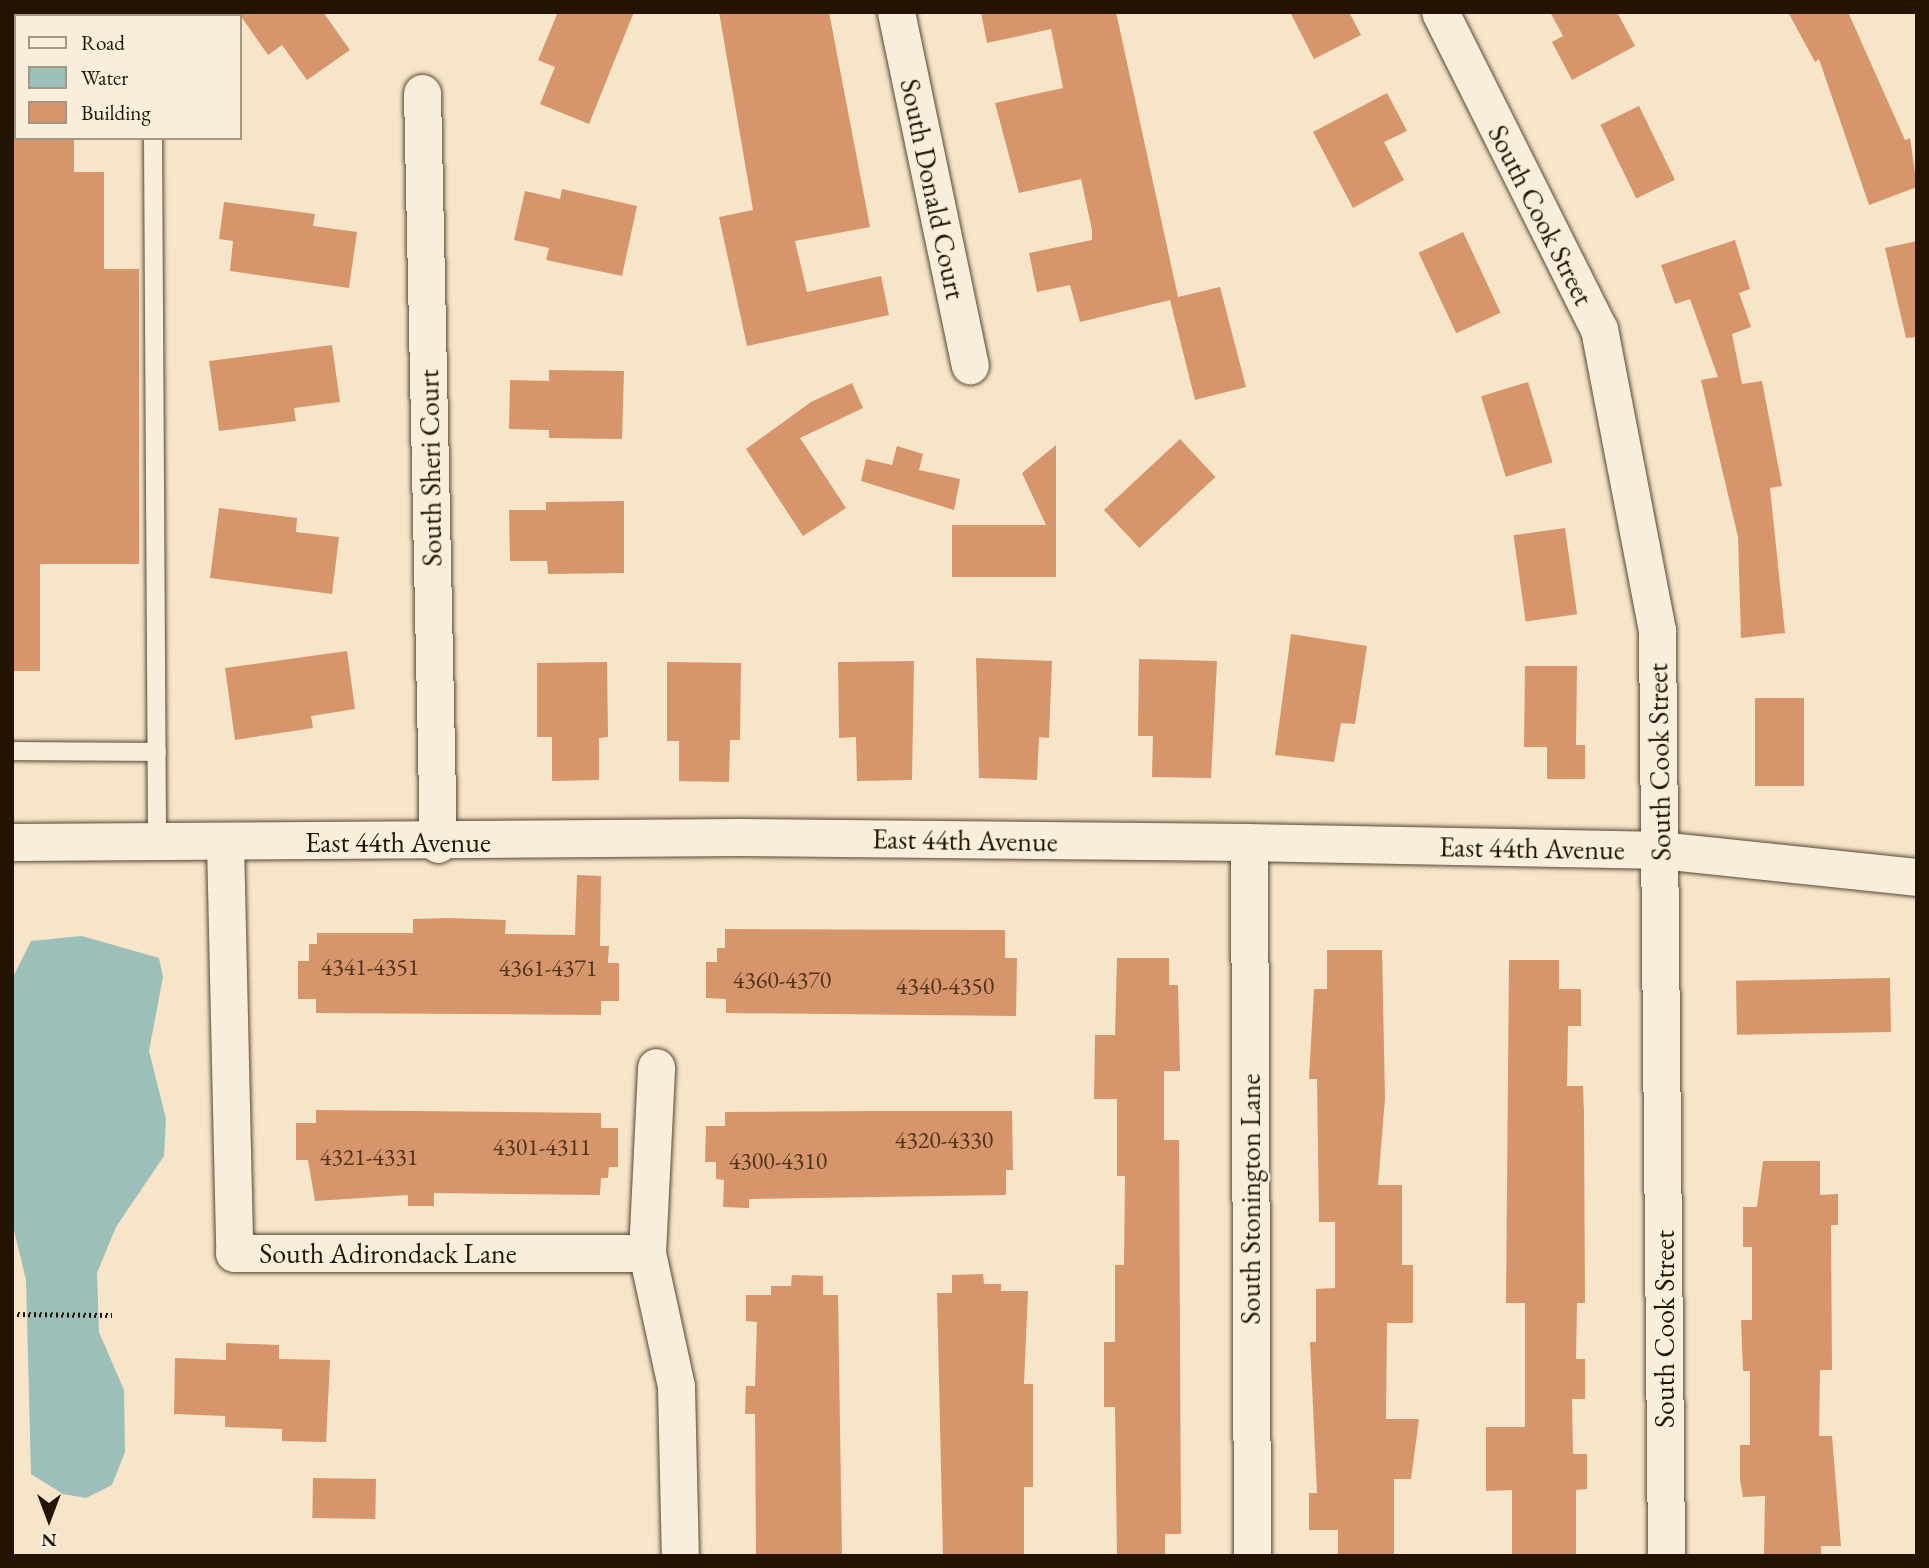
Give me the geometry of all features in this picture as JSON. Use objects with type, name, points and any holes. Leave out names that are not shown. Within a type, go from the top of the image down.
[{"type":"street","name":"South Donald Court","points":[[896,12],[970,365]]},
{"type":"street","name":"South Cook Street","points":[[1440,12],[1599,329],[1657,630],[1666,1556]]},
{"type":"street","name":"South Sheri Court","points":[[422,93],[438,844]]},
{"type":"street","name":"East 44th Avenue","points":[[12,842],[438,844],[740,837],[1249,842],[1660,850],[1917,877]]},
{"type":"street","name":"South Adirondack Lane","points":[[225,842],[234,1253],[647,1253]]},
{"type":"street","name":"South Stonington Lane","points":[[1249,842],[1252,1556]]},
{"type":"street","points":[[656,1067],[647,1253],[676,1386],[680,1556]]},
{"type":"lane","points":[[153,140],[157,842]]},
{"type":"lane","points":[[12,751],[156,752]]},
{"type":"path","points":[[12,1314],[111,1315]]},
{"type":"water","points":[[82,936],[159,958],[163,977],[149,1051],[166,1119],[164,1156],[116,1227],[97,1273],[99,1332],[124,1390],[125,1452],[112,1485],[86,1498],[63,1494],[31,1474],[26,1280],[12,1222],[12,979],[31,941]]},
{"type":"building","points":[[238,12],[323,12],[350,50],[307,80],[282,45],[268,55],[242,14]]},
{"type":"building","points":[[558,12],[634,12],[589,124],[540,104],[555,67],[538,60]]},
{"type":"building","points":[[719,12],[829,12],[870,227],[795,241],[807,292],[881,276],[889,315],[747,346],[719,217],[753,210]]},
{"type":"building","points":[[981,12],[1116,12],[1178,297],[1220,287],[1246,387],[1195,400],[1170,300],[1080,322],[1070,285],[1037,292],[1029,253],[1092,240],[1092,230],[1081,179],[1019,193],[995,103],[1063,88],[1051,29],[987,43]]},
{"type":"building","points":[[1290,12],[1349,12],[1361,35],[1314,59]]},
{"type":"building","points":[[1550,12],[1617,12],[1635,46],[1572,80],[1552,42],[1563,36]]},
{"type":"building","points":[[1788,12],[1848,12],[1905,140],[1910,138],[1917,187],[1869,205],[1819,59],[1815,62]]},
{"type":"building","points":[[1387,93],[1407,131],[1384,142],[1404,180],[1353,208],[1313,132]]},
{"type":"building","points":[[1639,106],[1675,180],[1636,199],[1600,125]]},
{"type":"building","points":[[12,138],[74,140],[74,172],[104,172],[104,269],[139,269],[139,564],[40,564],[40,671],[12,671]]},
{"type":"building","points":[[562,189],[637,206],[622,276],[546,260],[549,248],[514,240],[525,191],[560,199]]},
{"type":"building","points":[[224,202],[315,214],[313,226],[357,232],[349,288],[230,271],[233,241],[219,239]]},
{"type":"building","points":[[1463,232],[1501,313],[1456,333],[1419,253]]},
{"type":"building","points":[[1735,240],[1750,289],[1739,293],[1751,327],[1732,334],[1742,384],[1762,381],[1782,486],[1770,488],[1785,633],[1741,638],[1738,537],[1701,380],[1718,377],[1690,299],[1675,304],[1661,265]]},
{"type":"building","points":[[1917,241],[1917,337],[1906,338],[1885,248]]},
{"type":"building","points":[[332,345],[340,402],[294,408],[296,421],[219,431],[209,361]]},
{"type":"building","points":[[549,370],[624,371],[622,439],[549,438],[549,430],[509,429],[510,380],[549,381]]},
{"type":"building","points":[[1528,382],[1553,462],[1506,477],[1481,396]]},
{"type":"building","points":[[852,383],[863,408],[800,438],[846,508],[803,536],[746,449],[811,402]]},
{"type":"building","points":[[1180,439],[1215,477],[1139,548],[1104,510]]},
{"type":"building","points":[[1056,445],[1056,577],[952,577],[952,525],[1046,525],[1022,473]]},
{"type":"building","points":[[897,446],[923,454],[919,470],[960,479],[954,510],[861,481],[866,459],[892,465]]},
{"type":"building","points":[[624,501],[624,573],[548,574],[547,561],[510,561],[509,510],[546,510],[546,502]]},
{"type":"building","points":[[219,508],[297,518],[296,532],[339,537],[332,594],[210,578]]},
{"type":"building","points":[[1565,528],[1577,614],[1526,621],[1514,535]]},
{"type":"building","points":[[1291,634],[1367,646],[1355,724],[1341,723],[1334,762],[1275,755]]},
{"type":"building","points":[[347,651],[355,709],[311,716],[313,728],[235,740],[225,668]]},
{"type":"building","points":[[976,658],[1052,661],[1049,738],[1039,737],[1037,780],[979,778]]},
{"type":"building","points":[[1139,659],[1217,661],[1211,778],[1152,777],[1153,736],[1138,736]]},
{"type":"building","points":[[914,661],[912,780],[857,781],[856,737],[839,738],[838,662]]},
{"type":"building","points":[[607,662],[608,737],[599,738],[599,780],[552,781],[552,737],[537,737],[537,663]]},
{"type":"building","points":[[667,662],[741,663],[740,740],[730,740],[729,782],[679,781],[679,741],[667,741]]},
{"type":"building","points":[[1525,666],[1577,666],[1576,745],[1585,745],[1585,779],[1547,779],[1547,747],[1524,747]]},
{"type":"building","points":[[1755,698],[1804,698],[1804,786],[1755,786]]},
{"type":"building","points":[[577,875],[601,876],[600,946],[609,946],[608,963],[619,963],[619,1001],[601,1001],[601,1015],[316,1013],[316,999],[298,999],[298,961],[309,961],[309,944],[317,944],[317,933],[413,933],[413,919],[448,918],[506,920],[505,934],[575,935]]},
{"type":"building","points":[[725,929],[1005,930],[1005,958],[1017,958],[1016,1016],[726,1013],[726,999],[706,998],[706,962],[717,962],[717,948],[725,948]]},
{"type":"building","points":[[1327,950],[1382,950],[1385,1098],[1378,1185],[1402,1185],[1402,1265],[1413,1265],[1413,1323],[1387,1323],[1386,1419],[1419,1419],[1411,1479],[1394,1479],[1394,1556],[1338,1556],[1338,1530],[1309,1530],[1309,1493],[1317,1493],[1310,1342],[1316,1342],[1316,1289],[1335,1288],[1335,1222],[1319,1222],[1317,1079],[1309,1079],[1314,989],[1327,989]]},
{"type":"building","points":[[1117,958],[1169,958],[1169,985],[1178,985],[1180,1071],[1164,1071],[1164,1140],[1179,1140],[1181,1534],[1165,1534],[1165,1556],[1117,1556],[1115,1407],[1104,1407],[1104,1342],[1115,1342],[1115,1265],[1124,1265],[1125,1176],[1117,1176],[1117,1099],[1094,1099],[1095,1035],[1115,1035]]},
{"type":"building","points":[[1509,960],[1559,960],[1559,989],[1581,989],[1581,1026],[1568,1026],[1567,1086],[1583,1086],[1584,1112],[1585,1303],[1577,1303],[1576,1359],[1585,1359],[1585,1399],[1572,1399],[1573,1454],[1587,1454],[1587,1489],[1576,1490],[1576,1556],[1512,1556],[1512,1490],[1486,1491],[1486,1427],[1525,1427],[1525,1303],[1506,1303]]},
{"type":"building","points":[[1890,978],[1891,1032],[1737,1035],[1736,981]]},
{"type":"building","points":[[316,1110],[601,1113],[601,1128],[618,1128],[618,1167],[609,1167],[608,1178],[601,1178],[600,1195],[434,1193],[434,1206],[408,1206],[408,1195],[315,1201],[308,1160],[296,1160],[296,1123],[316,1123]]},
{"type":"building","points":[[1012,1111],[1013,1170],[1006,1170],[1006,1195],[749,1199],[749,1208],[723,1207],[724,1180],[716,1179],[716,1162],[705,1162],[706,1126],[725,1126],[725,1112]]},
{"type":"building","points":[[1763,1161],[1820,1161],[1820,1195],[1838,1194],[1838,1225],[1831,1225],[1832,1370],[1820,1370],[1819,1436],[1832,1436],[1841,1546],[1821,1546],[1821,1556],[1764,1556],[1765,1496],[1743,1497],[1740,1480],[1740,1445],[1750,1445],[1750,1371],[1743,1371],[1741,1320],[1752,1320],[1752,1247],[1743,1247],[1743,1207],[1757,1207]]},
{"type":"building","points":[[983,1274],[984,1284],[1001,1284],[1001,1291],[1028,1291],[1024,1384],[1033,1384],[1033,1487],[1024,1487],[1024,1556],[943,1556],[937,1293],[952,1293],[952,1275]]},
{"type":"building","points":[[792,1275],[823,1276],[823,1295],[838,1295],[842,1556],[756,1556],[755,1414],[745,1414],[746,1386],[755,1386],[757,1322],[746,1321],[746,1295],[771,1295],[771,1286],[791,1286]]},
{"type":"building","points":[[226,1343],[279,1345],[279,1359],[330,1360],[326,1442],[282,1441],[282,1429],[225,1427],[225,1416],[174,1414],[175,1358],[226,1360]]},
{"type":"building","points":[[313,1478],[376,1479],[375,1519],[312,1518]]}]
